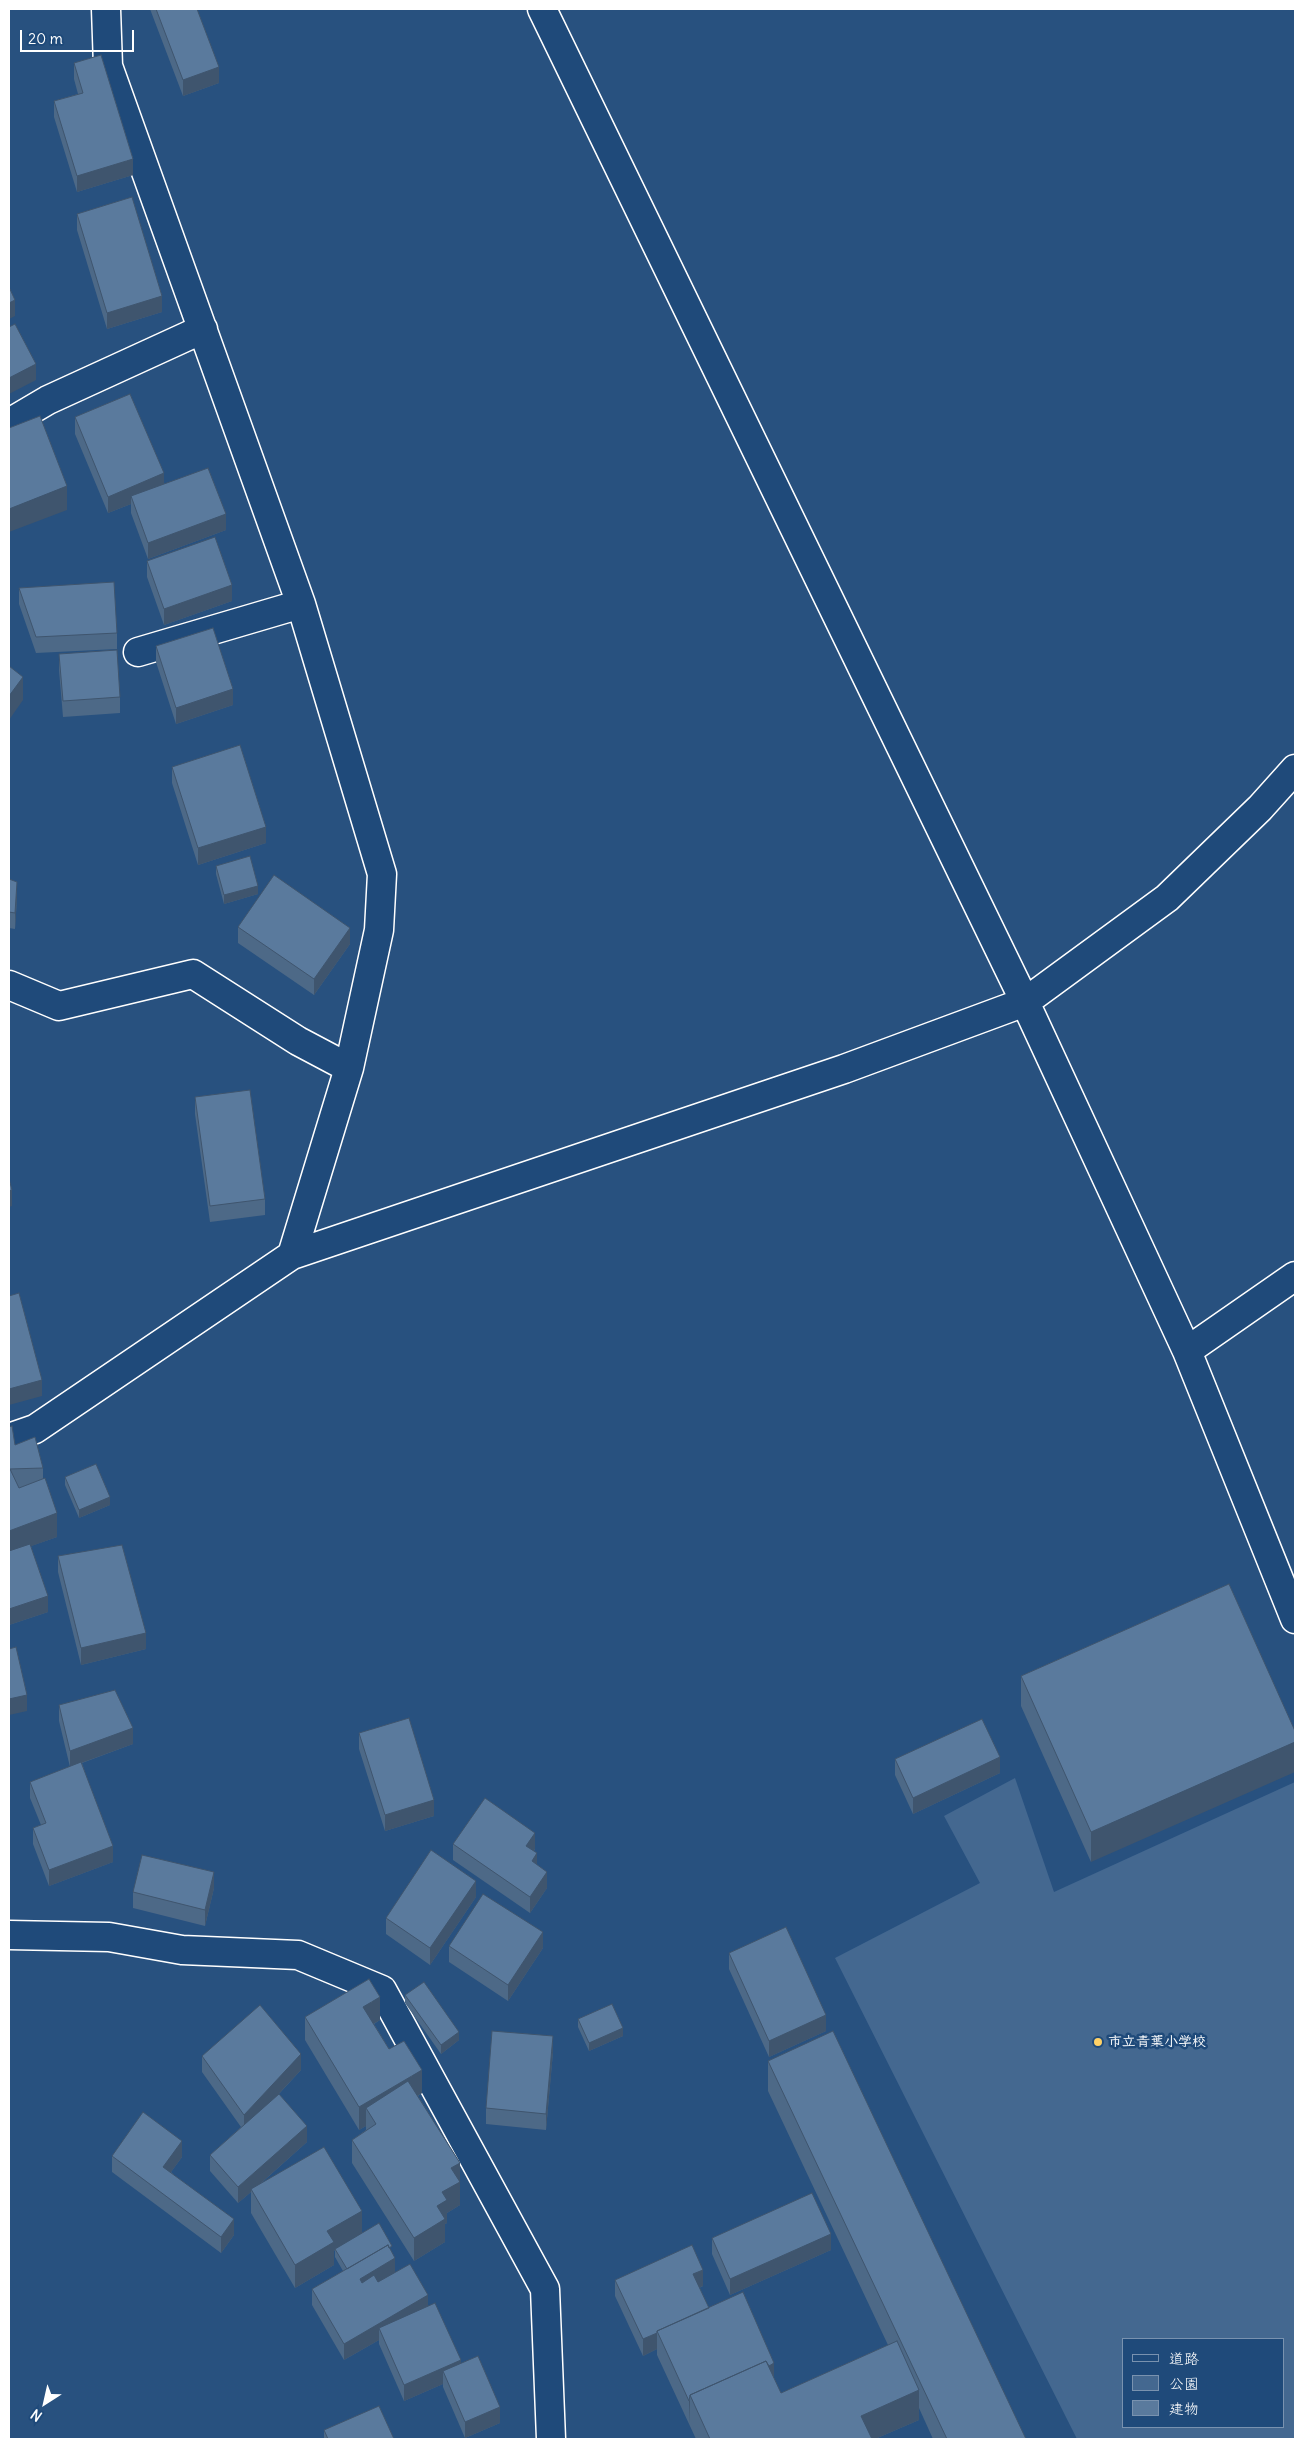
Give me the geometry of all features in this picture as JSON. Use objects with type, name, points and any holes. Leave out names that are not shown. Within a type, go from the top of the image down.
[{"type":"street","points":[[106,9],[108,66],[301,604],[382,874],[379,930],[349,1068],[292,1254]]},
{"type":"street","points":[[542,9],[1025,1002],[1187,1351],[1295,1619]]},
{"type":"street","points":[[9,423],[48,400],[203,329]]},
{"type":"street","points":[[138,652],[301,604]]},
{"type":"street","points":[[9,1438],[35,1429],[292,1254],[844,1069],[1025,1002],[1167,898],[1260,808],[1295,769]]},
{"type":"street","points":[[9,985],[59,1006],[193,974],[298,1042],[349,1068]]},
{"type":"street","points":[[1187,1351],[1295,1276]]},
{"type":"street","points":[[9,1935],[108,1937],[182,1950],[298,1955],[382,1990],[545,2289],[551,2439]]},
{"type":"green space","points":[[1015,1778],[1054,1892],[1295,1782],[1295,2439],[1077,2439],[835,1958],[980,1883],[944,1816]]},
{"type":"building","points":[[156,9],[197,9],[219,67],[183,80]]},
{"type":"building","points":[[101,55],[133,159],[77,176],[54,101],[83,93],[74,63]]},
{"type":"building","points":[[132,197],[162,296],[107,313],[77,214]]},
{"type":"building","points":[[9,287],[15,300],[9,303]]},
{"type":"building","points":[[15,324],[36,364],[9,378],[9,327]]},
{"type":"building","points":[[130,394],[164,473],[108,497],[75,417]]},
{"type":"building","points":[[40,416],[67,486],[9,509],[9,428]]},
{"type":"building","points":[[208,468],[226,514],[148,543],[131,496]]},
{"type":"building","points":[[215,537],[232,585],[164,609],[147,561]]},
{"type":"building","points":[[114,582],[117,633],[36,637],[19,588]]},
{"type":"building","points":[[213,628],[233,689],[176,708],[156,646]]},
{"type":"building","points":[[117,650],[120,697],[63,701],[59,654]]},
{"type":"building","points":[[9,666],[23,677],[9,696]]},
{"type":"building","points":[[240,745],[266,827],[198,848],[172,767]]},
{"type":"building","points":[[250,856],[258,886],[224,895],[216,866]]},
{"type":"building","points":[[274,875],[350,928],[314,979],[238,927]]},
{"type":"building","points":[[9,879],[17,882],[15,913],[9,912]]},
{"type":"building","points":[[250,1090],[265,1199],[210,1206],[195,1097]]},
{"type":"building","points":[[9,1179],[12,1190],[9,1191]]},
{"type":"building","points":[[19,1293],[42,1380],[9,1389],[9,1296]]},
{"type":"building","points":[[12,1426],[15,1445],[35,1437],[43,1468],[10,1469],[19,1488],[45,1478],[57,1513],[9,1531],[9,1427]]},
{"type":"building","points":[[96,1464],[110,1497],[79,1510],[65,1477]]},
{"type":"building","points":[[30,1544],[48,1596],[9,1609],[9,1551]]},
{"type":"building","points":[[122,1545],[146,1633],[81,1648],[58,1556]]},
{"type":"building","points":[[1229,1584],[1295,1731],[1295,1742],[1091,1832],[1021,1676]]},
{"type":"building","points":[[16,1647],[27,1695],[9,1699],[9,1649]]},
{"type":"building","points":[[115,1690],[133,1728],[70,1751],[59,1705]]},
{"type":"building","points":[[409,1718],[434,1800],[385,1815],[359,1733]]},
{"type":"building","points":[[982,1719],[1000,1757],[913,1798],[895,1759]]},
{"type":"building","points":[[81,1762],[113,1846],[49,1870],[33,1828],[46,1823],[30,1782]]},
{"type":"building","points":[[485,1798],[535,1833],[526,1846],[537,1853],[532,1861],[547,1872],[530,1897],[453,1844]]},
{"type":"building","points":[[431,1850],[476,1881],[430,1948],[386,1918]]},
{"type":"building","points":[[142,1855],[214,1872],[205,1910],[133,1892]]},
{"type":"building","points":[[483,1894],[543,1932],[508,1985],[449,1946]]},
{"type":"building","points":[[786,1927],[826,2015],[769,2041],[729,1953]]},
{"type":"building","points":[[369,1979],[380,1997],[363,2007],[389,2049],[404,2041],[422,2070],[359,2107],[305,2017]]},
{"type":"building","points":[[424,1982],[459,2032],[441,2045],[405,1995]]},
{"type":"building","points":[[612,2004],[623,2028],[589,2043],[578,2019]]},
{"type":"building","points":[[260,2005],[301,2054],[244,2115],[202,2056]]},
{"type":"building","points":[[492,2031],[553,2036],[546,2114],[486,2108]]},
{"type":"building","points":[[833,2031],[1026,2439],[947,2439],[768,2061]]},
{"type":"building","points":[[408,2081],[460,2163],[451,2168],[460,2182],[442,2192],[447,2200],[437,2206],[445,2219],[414,2238],[352,2140],[376,2124],[366,2108]]},
{"type":"building","points":[[279,2094],[307,2126],[238,2187],[210,2155]]},
{"type":"building","points":[[143,2112],[182,2141],[163,2167],[234,2219],[221,2237],[112,2156]]},
{"type":"building","points":[[324,2147],[362,2211],[327,2231],[334,2242],[295,2265],[251,2189]]},
{"type":"building","points":[[812,2193],[831,2234],[730,2279],[712,2238]]},
{"type":"building","points":[[379,2223],[392,2246],[389,2248],[388,2245],[347,2269],[335,2249]]},
{"type":"building","points":[[388,2245],[395,2258],[360,2279],[362,2283],[374,2275],[378,2282],[410,2264],[428,2295],[344,2344],[312,2289]]},
{"type":"building","points":[[692,2245],[703,2270],[693,2274],[709,2308],[643,2339],[615,2280]]},
{"type":"building","points":[[743,2292],[774,2363],[769,2366],[766,2361],[690,2395],[689,2401],[657,2331]]},
{"type":"building","points":[[435,2303],[461,2360],[404,2385],[379,2328]]},
{"type":"building","points":[[897,2341],[919,2390],[861,2416],[872,2439],[710,2439],[690,2395],[766,2361],[781,2393]]},
{"type":"building","points":[[478,2356],[500,2407],[465,2422],[443,2371]]},
{"type":"building","points":[[379,2406],[394,2439],[328,2439],[324,2430]]},
{"type":"place","name":"市立青葉小学校","points":[[1098,2042]]}]
